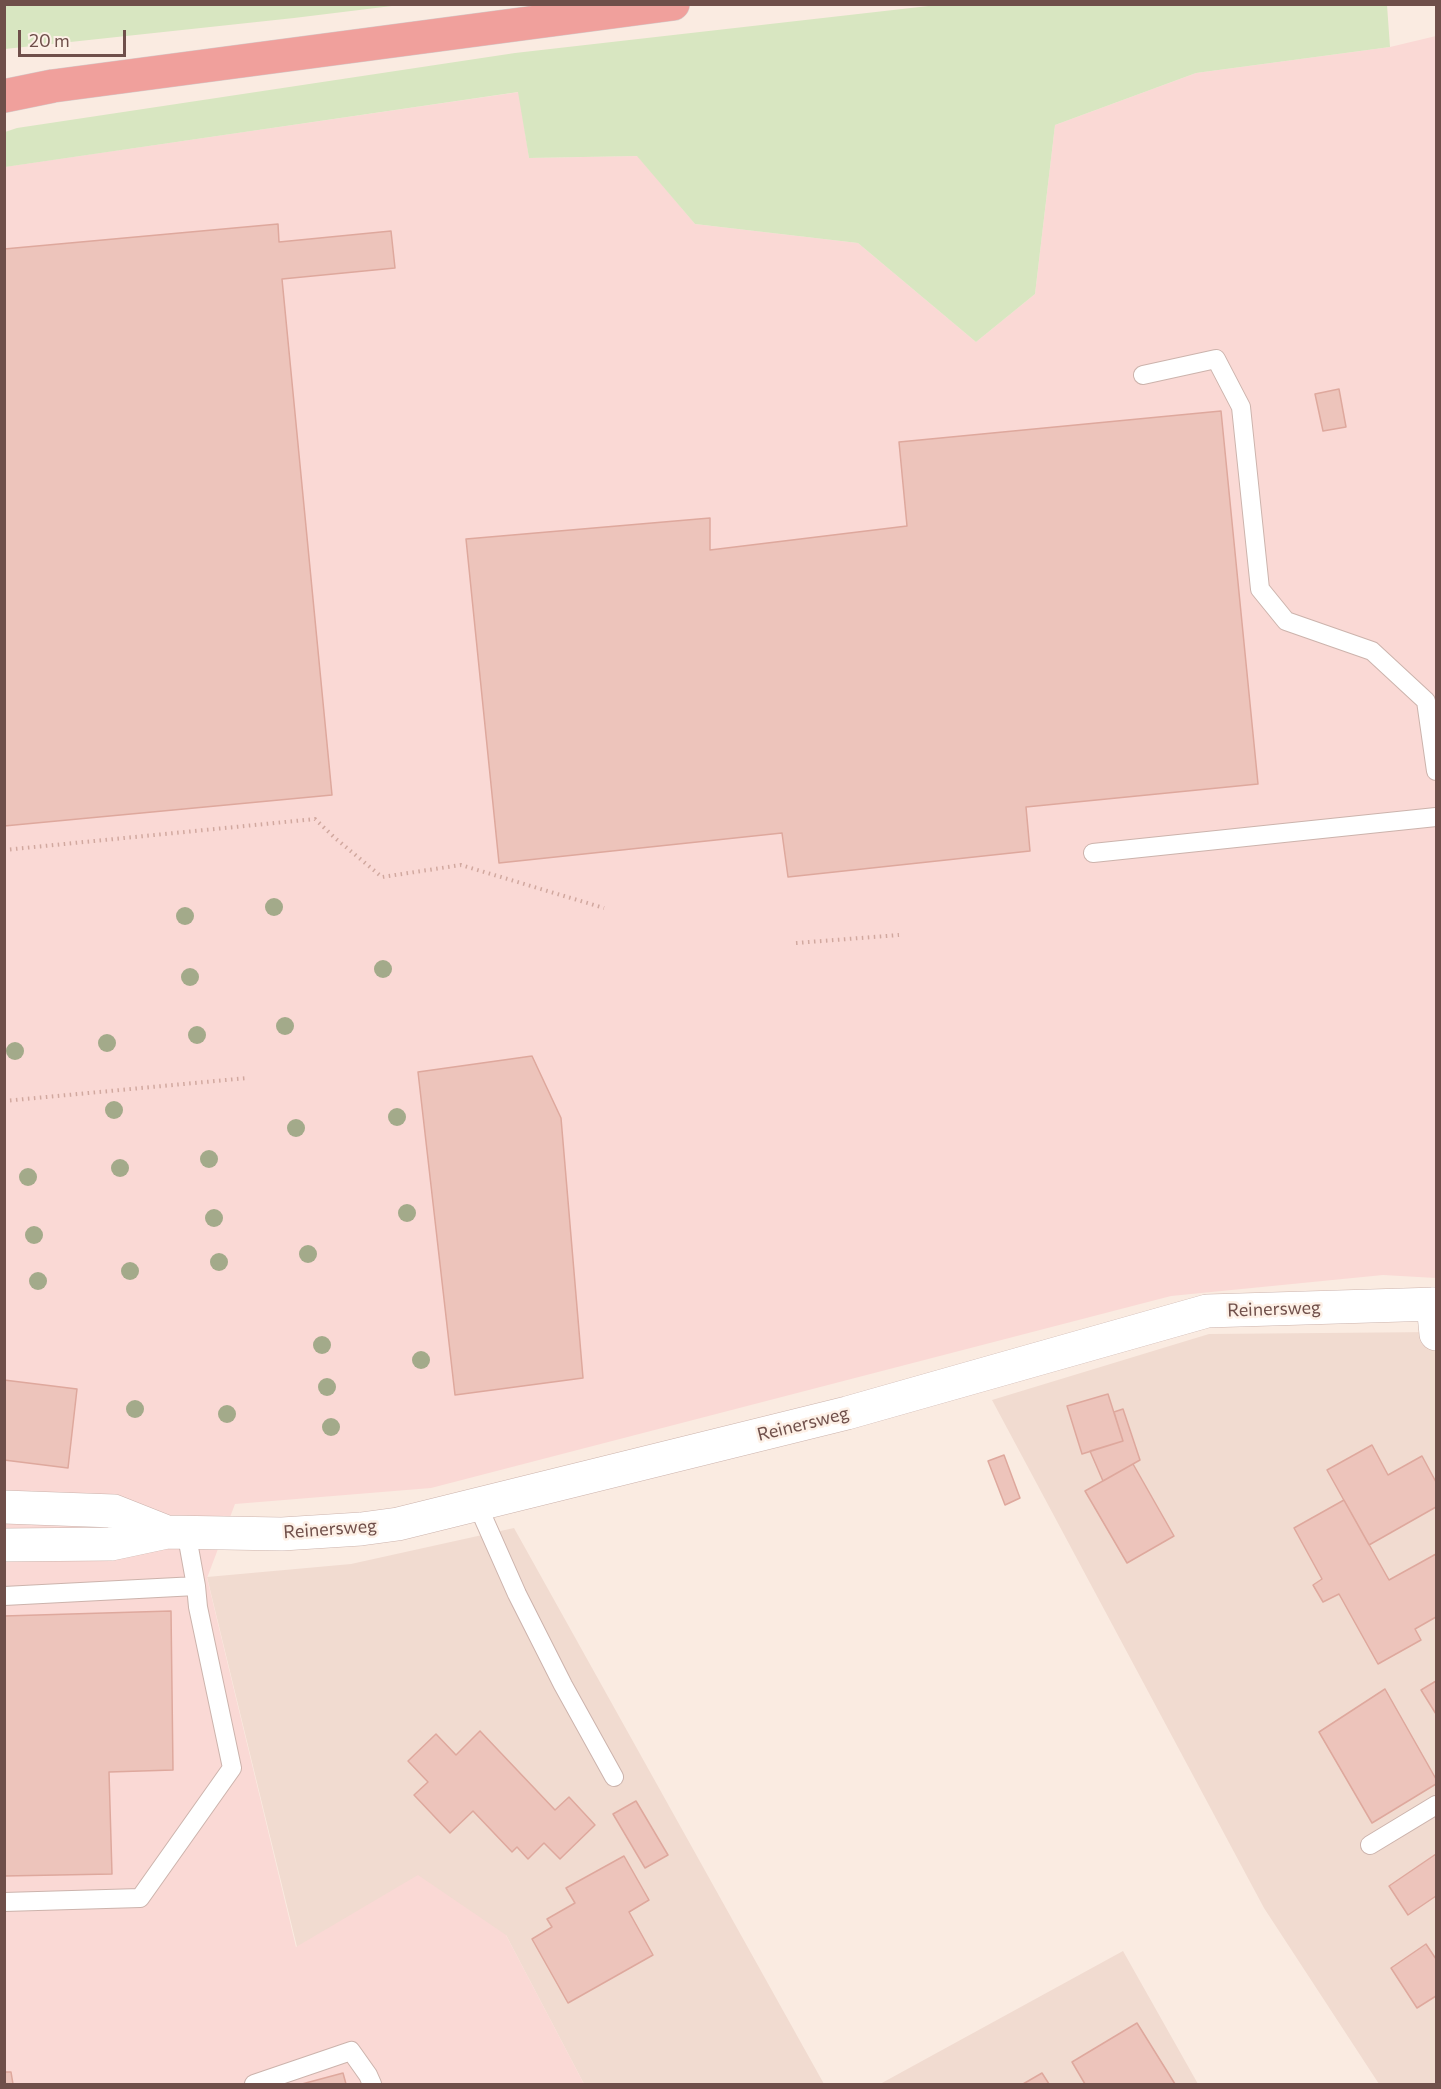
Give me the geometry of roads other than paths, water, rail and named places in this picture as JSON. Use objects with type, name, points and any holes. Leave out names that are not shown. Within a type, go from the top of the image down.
[{"type":"highway","points":[[4,96],[53,86],[674,4]]},
{"type":"street","name":"Reinersweg","points":[[4,1545],[111,1544],[177,1531],[282,1534],[362,1529],[398,1524],[847,1413],[1207,1311],[1435,1314]]},
{"type":"street","name":"Reinersweg","points":[[4,1507],[114,1511],[177,1531]]},
{"type":"lane","points":[[1143,375],[1216,359],[1241,406],[1260,589],[1286,621],[1372,651],[1426,701],[1437,771]]},
{"type":"lane","points":[[1094,854],[1437,817]]},
{"type":"lane","points":[[478,1506],[517,1594],[563,1685],[614,1777]]},
{"type":"lane","points":[[4,1902],[140,1898],[232,1768],[198,1607],[196,1586],[177,1531]]},
{"type":"lane","points":[[4,1596],[196,1586]]},
{"type":"lane","points":[[1370,1845],[1437,1805]]},
{"type":"lane","points":[[254,2085],[351,2052],[369,2075],[372,2085]]}]
